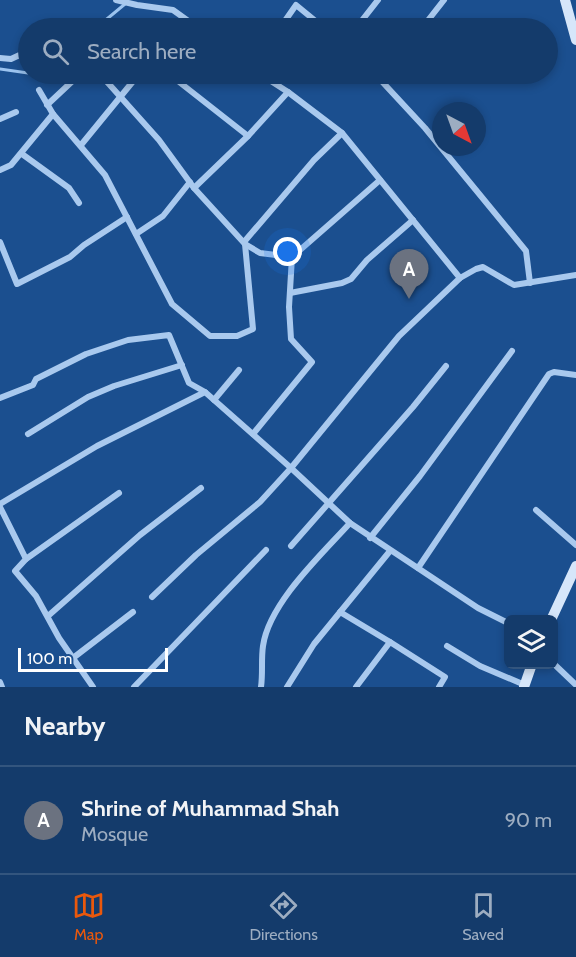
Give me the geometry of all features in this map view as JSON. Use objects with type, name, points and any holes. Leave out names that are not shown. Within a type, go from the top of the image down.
[{"type":"main road","points":[[565,0],[576,40]]},
{"type":"main road","points":[[553,615],[576,566]]},
{"type":"main road","points":[[524,686],[530,669]]},
{"type":"street","points":[[117,0],[173,10],[184,18]]},
{"type":"street","points":[[364,18],[378,0]]},
{"type":"street","points":[[430,18],[444,0]]},
{"type":"street","points":[[287,18],[296,5],[312,18]]},
{"type":"street","points":[[0,58],[11,59],[18,56]]},
{"type":"street","points":[[47,105],[69,84]]},
{"type":"street","points":[[109,84],[159,140],[192,185],[245,243],[260,253],[292,256]]},
{"type":"street","points":[[81,145],[130,84]]},
{"type":"street","points":[[182,84],[248,136]]},
{"type":"street","points":[[276,84],[342,133],[460,278]]},
{"type":"street","points":[[386,84],[526,251],[530,282]]},
{"type":"street","points":[[39,90],[53,114],[105,175],[172,304],[210,336],[237,336],[253,329],[245,243],[314,160],[342,133]]},
{"type":"street","points":[[136,234],[163,216],[192,185],[248,136],[288,92]]},
{"type":"street","points":[[0,119],[16,112]]},
{"type":"street","points":[[0,170],[11,165],[22,154],[53,114]]},
{"type":"street","points":[[22,154],[69,188],[79,203]]},
{"type":"street","points":[[253,434],[312,362],[291,339],[292,256],[380,180]]},
{"type":"street","points":[[0,242],[17,284],[70,257],[127,217]]},
{"type":"street","points":[[290,293],[342,283],[351,279],[367,260],[413,220]]},
{"type":"street","points":[[152,597],[196,555],[260,502],[291,468],[399,336],[460,278],[483,267],[514,285],[576,275]]},
{"type":"street","points":[[0,398],[33,385],[36,379],[86,354],[128,340],[169,335],[189,383],[205,392],[350,523],[478,608],[504,621]]},
{"type":"street","points":[[370,538],[420,476],[512,351]]},
{"type":"street","points":[[28,434],[88,397],[114,386],[182,365]]},
{"type":"street","points":[[291,546],[329,505],[446,366]]},
{"type":"street","points":[[214,400],[239,370]]},
{"type":"street","points":[[418,568],[549,374],[554,372],[576,375]]},
{"type":"street","points":[[26,559],[0,506],[97,446],[205,392]]},
{"type":"street","points":[[48,616],[132,542],[201,488]]},
{"type":"street","points":[[93,687],[59,638],[36,596],[15,571],[26,559],[118,493]]},
{"type":"street","points":[[536,510],[576,545]]},
{"type":"street","points":[[261,687],[263,644],[273,616],[302,576],[350,523]]},
{"type":"street","points":[[134,687],[266,550]]},
{"type":"street","points":[[286,687],[314,644],[390,550]]},
{"type":"street","points":[[73,658],[133,612]]},
{"type":"street","points":[[340,612],[445,677],[439,687]]},
{"type":"street","points":[[356,687],[390,642]]},
{"type":"street","points":[[447,646],[480,666],[524,686]]},
{"type":"street","points":[[558,668],[576,685]]},
{"type":"street","points":[[0,682],[2,687]]},
{"type":"waterway","points":[[108,18],[125,4]]},
{"type":"waterway","points":[[0,69],[18,72]]},
{"type":"place","name":"Shrine of Muhammad Shah","points":[[409,299]]}]
